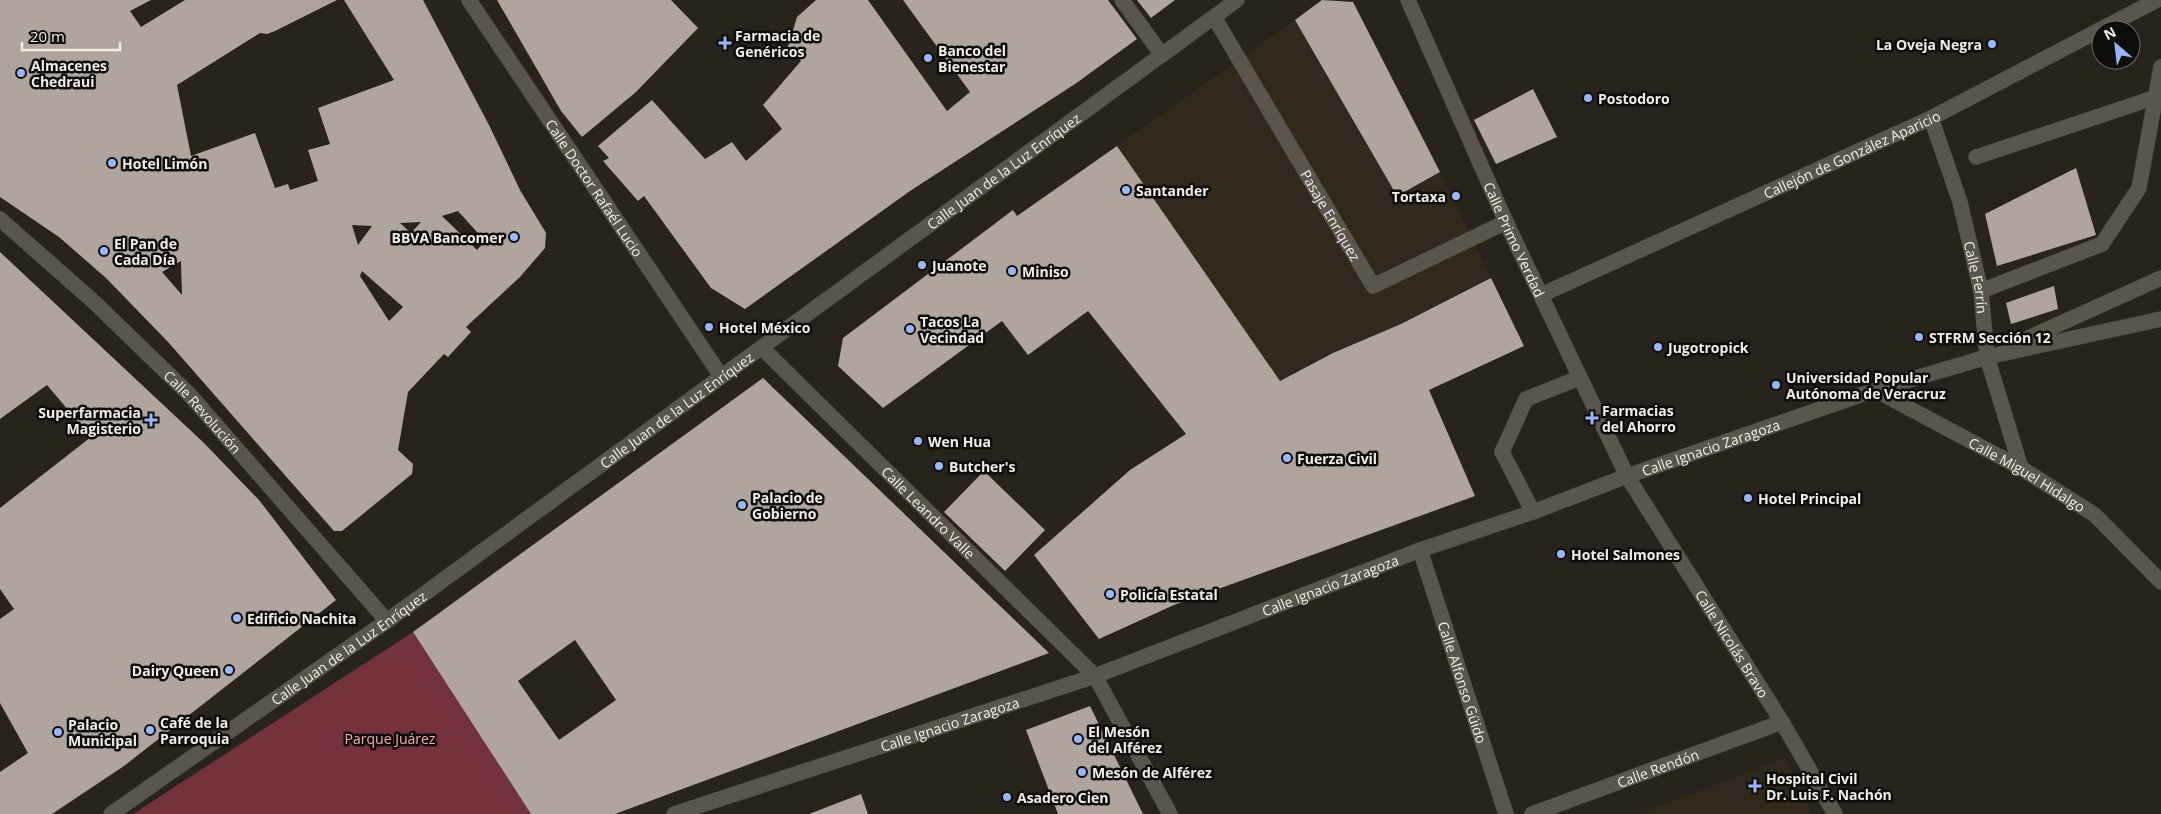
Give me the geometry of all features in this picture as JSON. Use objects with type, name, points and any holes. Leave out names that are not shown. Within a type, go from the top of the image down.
[{"type":"street","name":"Calle Doctor Rafaél Lucio","points":[[469,0],[721,376]]},
{"type":"street","points":[[1122,0],[1162,55]]},
{"type":"street","name":"Calle Juan de la Luz Enríquez","points":[[111,814],[387,621],[1237,0]]},
{"type":"street","name":"Calle Primo Verdad","points":[[1408,0],[1506,222],[1627,476]]},
{"type":"street","name":"Callejón de González Aparicio","points":[[1541,295],[1931,118],[2157,0]]},
{"type":"street","name":"Pasaje Enríquez","points":[[1214,17],[1373,286],[1506,222]]},
{"type":"street","points":[[1981,292],[2102,244],[2139,188],[2161,67]]},
{"type":"street","points":[[1976,157],[2156,97]]},
{"type":"street","name":"Calle Ferrín","points":[[1931,118],[1960,202],[1981,292],[1987,357],[2020,468]]},
{"type":"street","name":"Calle Revolución","points":[[0,219],[94,302],[189,394],[387,621]]},
{"type":"street","name":"Calle Ignacio Zaragoza","points":[[1987,357],[2161,278]]},
{"type":"street","name":"Calle Ignacio Zaragoza","points":[[674,814],[1095,676],[1420,550],[1533,512],[1627,476],[1875,390],[1987,357],[2161,319]]},
{"type":"street","name":"Calle Leandro Valle","points":[[762,348],[1095,676],[1170,814]]},
{"type":"street","points":[[1533,512],[1502,452],[1526,399],[1579,378]]},
{"type":"street","name":"Calle Miguel Hidalgo","points":[[1875,390],[2020,468],[2095,515],[2161,582]]},
{"type":"street","name":"Calle Nicolás Bravo","points":[[1627,476],[1782,722],[1835,814]]},
{"type":"street","name":"Calle Alfonso Güido","points":[[1420,550],[1506,814]]},
{"type":"street","name":"Calle Rendón","points":[[1532,814],[1782,722]]},
{"type":"shaded area","points":[[1295,20],[1396,196],[1440,172],[1491,278],[1401,324],[1333,353],[1280,381],[1117,146]]},
{"type":"shaded area","name":"Hospital Civil Dr. Luis F. Nachón","points":[[1785,758],[1812,814],[1639,814]]},
{"type":"green space","name":"Parque Juárez","points":[[413,632],[531,814],[133,814]]},
{"type":"building","points":[[0,0],[151,0],[130,11],[141,27],[185,0],[337,0],[275,31],[267,34],[260,33],[177,85],[191,156],[255,133],[275,188],[288,184],[290,190],[318,181],[308,150],[330,144],[318,108],[394,80],[344,0],[423,0],[489,125],[520,190],[546,233],[545,248],[520,277],[466,327],[471,332],[448,357],[444,354],[408,392],[398,450],[413,464],[412,474],[342,531],[334,531],[168,342],[106,278],[59,237],[0,197]],"holes":[[[458,211],[485,241],[477,250],[442,216]],[[421,222],[411,233],[400,223]],[[352,225],[372,226],[358,245]],[[181,261],[182,295],[162,272]],[[362,271],[403,307],[389,321],[360,276]]]},
{"type":"building","points":[[497,0],[671,0],[698,28],[636,92],[582,137],[561,111]]},
{"type":"building","points":[[816,0],[868,0],[947,111],[970,92],[903,0],[1108,0],[1137,39],[1075,84],[910,191],[745,309],[711,288],[644,196],[638,201],[603,161],[609,158],[598,146],[652,100],[705,159],[732,142],[746,161],[782,129],[763,105],[801,61],[788,47],[797,17]]},
{"type":"building","points":[[1137,0],[1175,0],[1151,18]]},
{"type":"building","points":[[1322,0],[1353,2],[1440,172],[1397,196],[1295,20]]},
{"type":"building","points":[[1533,89],[1557,137],[1496,164],[1474,120]]},
{"type":"building","points":[[1117,146],[1280,381],[1333,353],[1401,324],[1491,278],[1524,346],[1429,390],[1475,496],[1174,605],[1099,639],[1034,555],[1130,470],[1186,434],[1088,311],[1028,355],[1002,321],[883,408],[838,366],[843,338],[1013,210],[1017,216]]},
{"type":"building","points":[[2076,168],[2096,235],[1997,266],[1985,214]]},
{"type":"building","points":[[0,252],[204,443],[259,500],[336,600],[124,766],[52,814],[0,814],[0,772],[28,753],[0,703],[0,619],[14,609],[0,589],[0,508],[91,437],[47,385],[0,419]]},
{"type":"building","points":[[2054,286],[2058,309],[2011,324],[2006,303]]},
{"type":"building","name":"Palacio de Gobierno","points":[[763,378],[1049,653],[615,814],[531,814],[413,632]],"holes":[[[575,640],[616,700],[559,740],[518,681]]]},
{"type":"building","points":[[984,471],[1045,530],[1005,571],[944,512]]},
{"type":"building","name":"Mesón de Alférez","points":[[1090,706],[1143,814],[1058,814],[1026,730]]},
{"type":"building","points":[[861,794],[868,814],[809,814]]},
{"type":"place","name":"Farmacia de Genéricos","points":[[725,43]]},
{"type":"place","name":"La Oveja Negra","points":[[1992,44]]},
{"type":"place","name":"Banco del Bienestar","points":[[928,58]]},
{"type":"place","name":"Almacenes Chedraui","points":[[21,73]]},
{"type":"place","name":"Postodoro","points":[[1588,98]]},
{"type":"place","name":"Hotel Limón","points":[[112,163]]},
{"type":"place","name":"Santander","points":[[1126,190]]},
{"type":"place","name":"Tortaxa","points":[[1456,196]]},
{"type":"place","name":"BBVA Bancomer","points":[[514,237]]},
{"type":"place","name":"El Pan de Cada Día","points":[[104,251]]},
{"type":"place","name":"Juanote","points":[[922,265]]},
{"type":"place","name":"Miniso","points":[[1012,271]]},
{"type":"place","name":"Hotel México","points":[[709,327]]},
{"type":"place","name":"Tacos La Vecindad","points":[[910,329]]},
{"type":"place","name":"STFRM Sección 12","points":[[1919,337]]},
{"type":"place","name":"Jugotropick","points":[[1658,347]]},
{"type":"place","name":"Universidad Popular Autónoma de Veracruz","points":[[1776,385]]},
{"type":"place","name":"Farmacias del Ahorro","points":[[1592,418]]},
{"type":"place","name":"Superfarmacia Magisterio","points":[[151,420]]},
{"type":"place","name":"Wen Hua","points":[[918,441]]},
{"type":"place","name":"Fuerza Civil","points":[[1287,458]]},
{"type":"place","name":"Butcher's","points":[[939,466]]},
{"type":"place","name":"Hotel Principal","points":[[1748,498]]},
{"type":"place","name":"Palacio de Gobierno","points":[[742,505]]},
{"type":"place","name":"Hotel Salmones","points":[[1561,554]]},
{"type":"place","name":"Policía Estatal","points":[[1110,594]]},
{"type":"place","name":"Edificio Nachita","points":[[237,618]]},
{"type":"place","name":"Dairy Queen","points":[[229,670]]},
{"type":"place","name":"Café de la Parroquia","points":[[150,730]]},
{"type":"place","name":"Palacio Municipal","points":[[58,732]]},
{"type":"place","name":"El Mesón del Alférez","points":[[1078,739]]},
{"type":"place","name":"Mesón de Alférez","points":[[1082,772]]},
{"type":"place","name":"Hospital Civil Dr. Luis F. Nachón","points":[[1755,786]]},
{"type":"place","name":"Asadero Cien","points":[[1007,797]]}]
